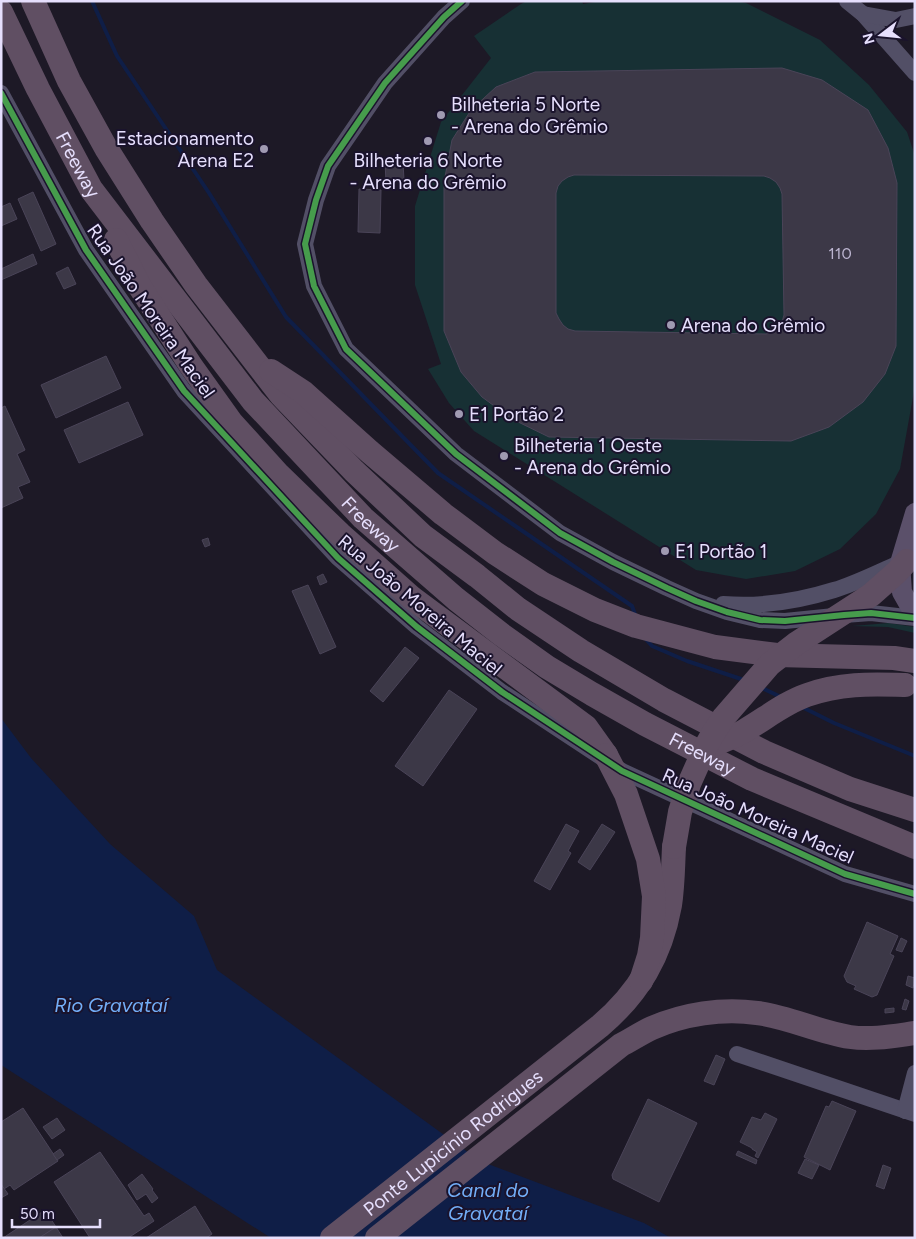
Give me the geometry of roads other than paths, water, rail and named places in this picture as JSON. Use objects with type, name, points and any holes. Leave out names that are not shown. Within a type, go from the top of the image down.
[{"type":"highway","name":"Freeway","points":[[34,1],[69,81],[106,148],[152,221],[196,284],[281,395],[341,457],[423,536],[478,576],[518,609],[557,636],[664,700],[764,752],[850,789],[915,810]]},
{"type":"highway","name":"Freeway","points":[[1,12],[38,89],[91,189],[253,401],[363,518],[456,599],[547,667],[645,724],[752,779],[915,847]]},
{"type":"highway","points":[[91,189],[140,287],[191,366],[231,422],[279,475],[340,534],[412,598],[586,727],[606,755],[626,794],[648,859],[654,896],[652,938],[649,956],[641,981]]},
{"type":"highway","points":[[253,359],[303,392],[370,452],[495,554],[543,584],[595,610],[636,626],[715,647],[777,655],[894,658],[915,661]]},
{"type":"highway","points":[[641,981],[654,958],[670,904],[674,847],[680,812],[689,784],[714,732],[724,717],[770,664],[797,643],[870,595],[910,558]]},
{"type":"highway","points":[[706,748],[744,731],[773,712],[805,695],[833,688],[865,684],[905,685],[915,688]]},
{"type":"highway","name":"Ponte Lupicínio Rodrigues","points":[[332,1238],[616,1013],[641,981]]},
{"type":"highway","name":"Ponte Lupicínio Rodrigues","points":[[377,1238],[622,1045],[650,1029],[693,1015],[736,1011],[758,1013],[850,1037],[879,1039],[915,1033]]},
{"type":"main road","points":[[914,516],[910,558],[902,592],[915,617]]},
{"type":"street","points":[[462,1],[444,17],[385,84],[328,166],[316,200],[305,244],[314,286],[346,349],[456,454],[560,533],[613,562],[696,601],[727,612],[760,620],[785,621],[871,613],[915,617]]},
{"type":"street","points":[[847,1],[863,14],[915,73]]},
{"type":"street","points":[[863,14],[896,20],[915,16]]},
{"type":"street","name":"Rua João Moreira Maciel","points":[[1,93],[86,250],[184,390],[338,558],[417,627],[502,692],[622,771],[845,874],[915,894]]},
{"type":"street","points":[[696,601],[747,605],[801,598],[834,590],[910,558]]},
{"type":"street","points":[[737,1054],[910,1112],[915,1073]]},
{"type":"water","name":"Rio Gravataí","points":[[1,718],[31,758],[110,844],[194,916],[217,970],[480,1161],[644,1223],[671,1238],[271,1238],[1,1065]]},
{"type":"waterway","points":[[92,1],[117,56],[209,193],[286,317],[438,473],[632,606],[636,617]]},
{"type":"waterway","points":[[644,637],[652,646],[687,661],[744,680]]},
{"type":"waterway","points":[[760,687],[783,698]]},
{"type":"waterway","points":[[800,706],[834,723],[915,756]]},
{"type":"place","name":"Bilheteria 5 Norte - Arena do Grêmio","points":[[441,115]]},
{"type":"place","name":"Bilheteria 6 Norte - Arena do Grêmio","points":[[428,141]]},
{"type":"place","name":"Estacionamento Arena E2","points":[[264,149]]},
{"type":"place","name":"Arena do Grêmio","points":[[671,325]]},
{"type":"place","name":"E1 Portão 2","points":[[459,414]]},
{"type":"place","name":"Bilheteria 1 Oeste - Arena do Grêmio","points":[[504,456]]},
{"type":"place","name":"E1 Portão 1","points":[[665,551]]},
{"type":"water label","name":"Canal do Gravataí","points":[[488,1202]]}]
